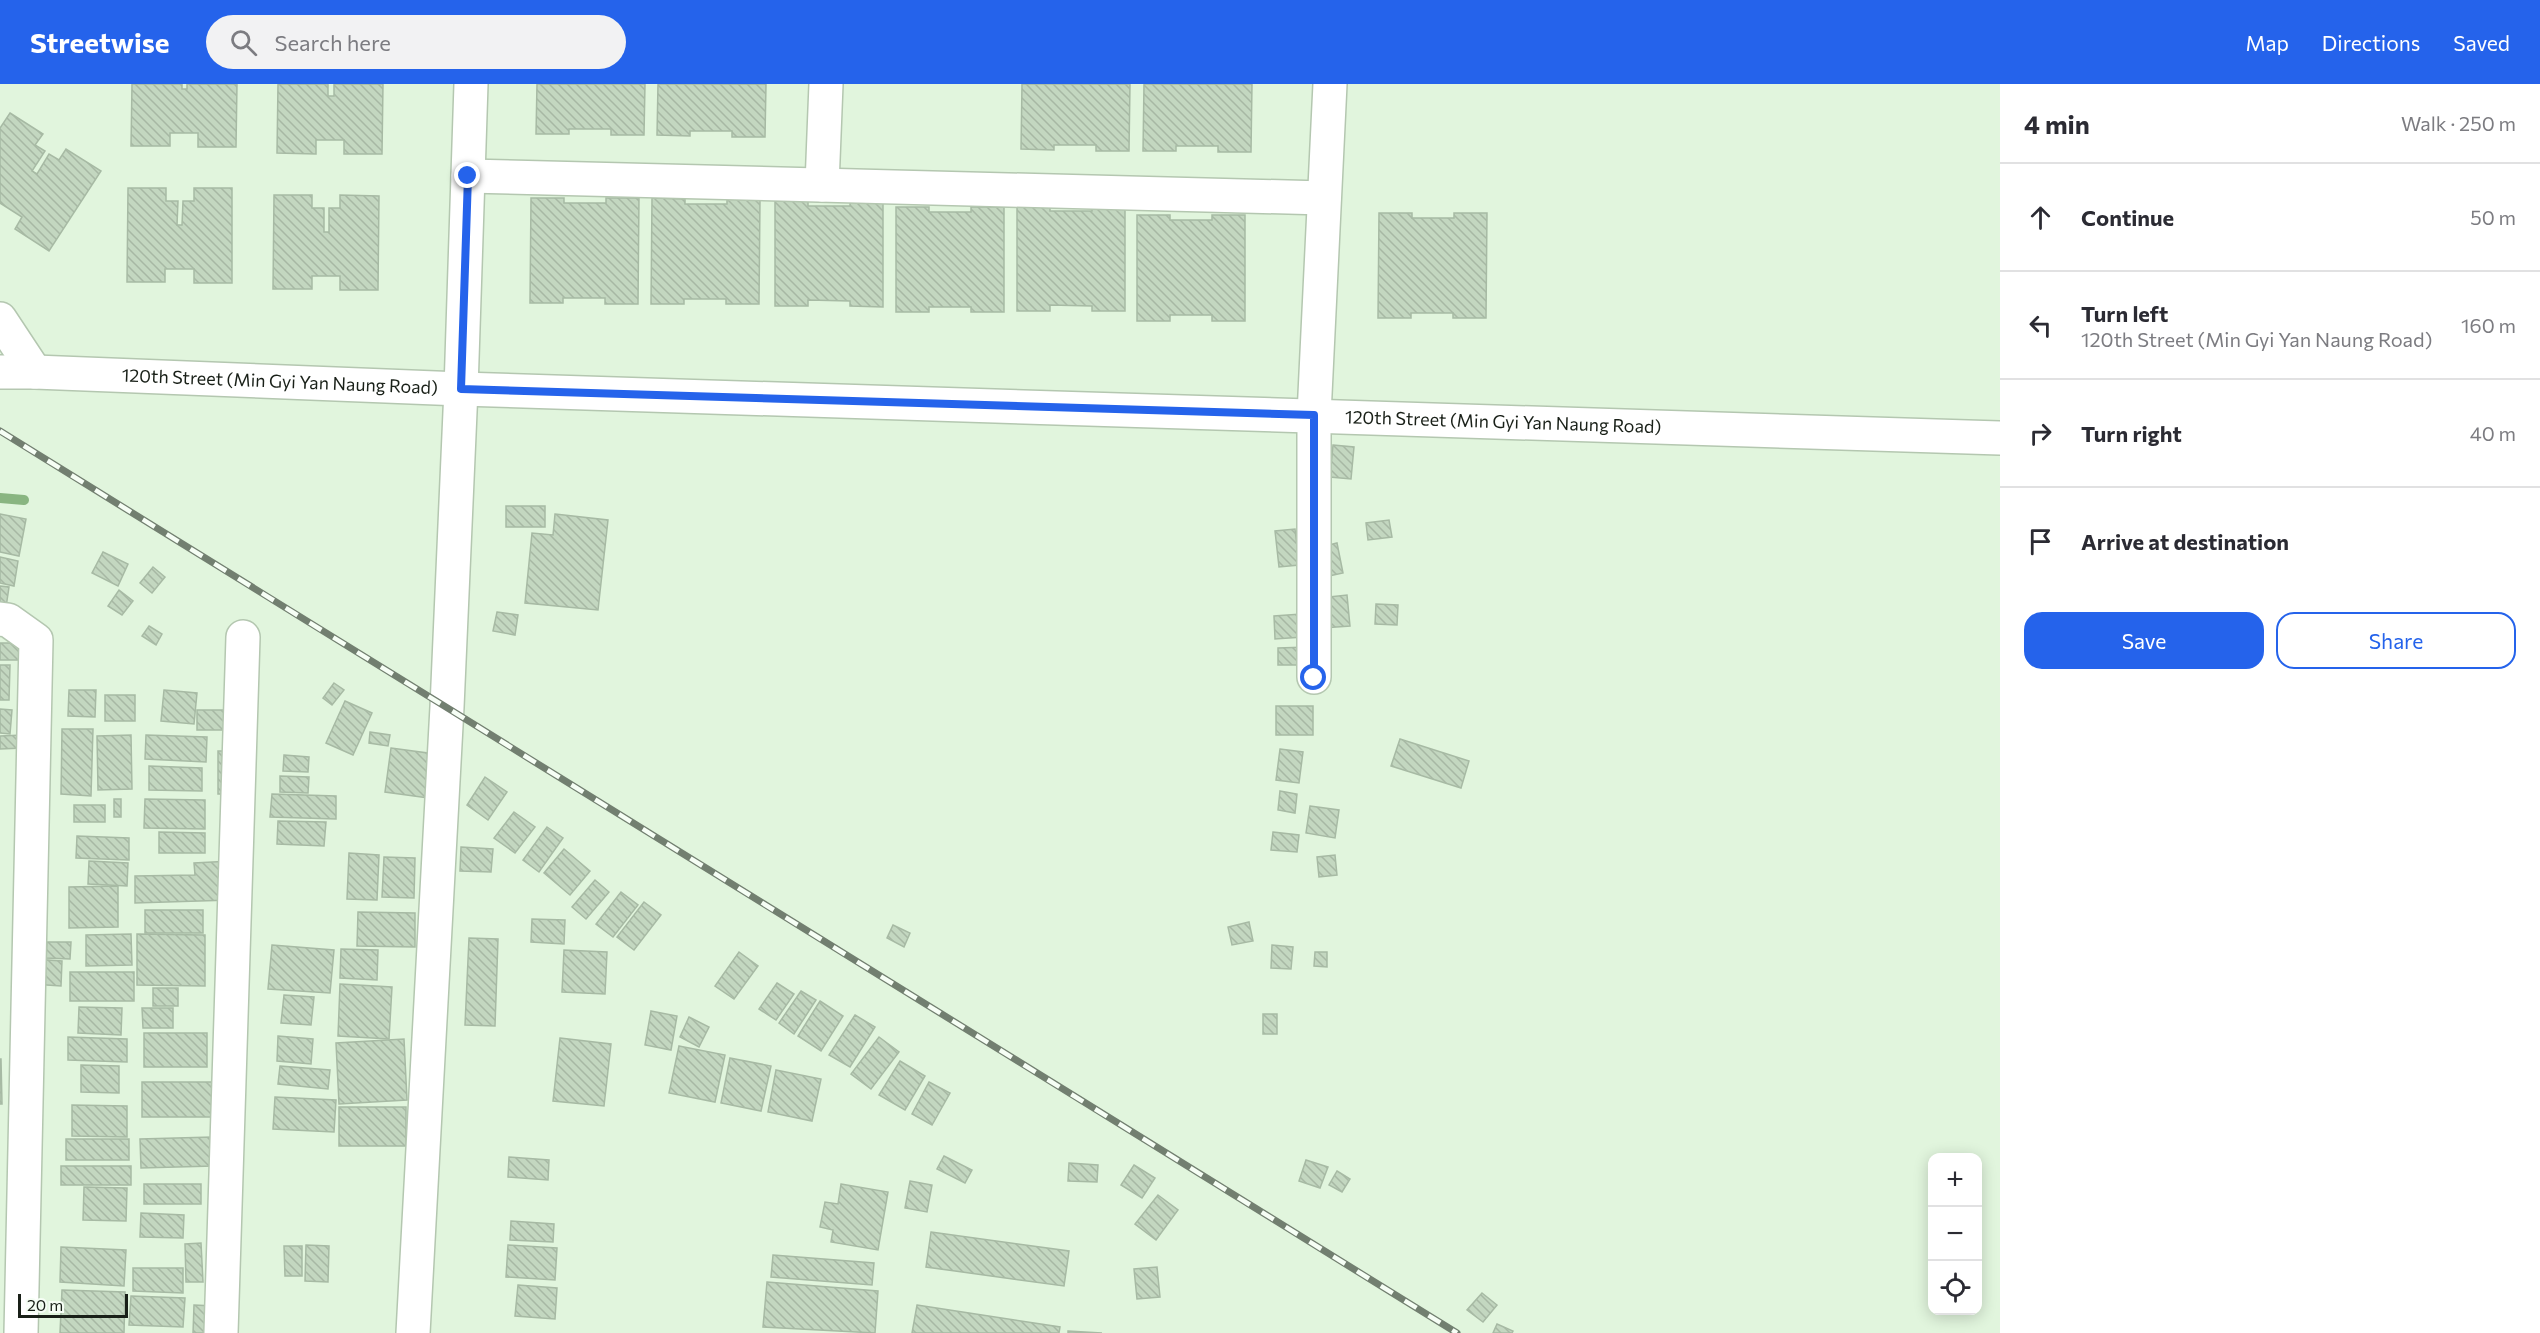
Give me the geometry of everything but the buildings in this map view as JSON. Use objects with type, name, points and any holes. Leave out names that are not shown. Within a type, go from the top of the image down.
[{"type":"street","points":[[413,1333],[446,731],[471,84]]},
{"type":"street","points":[[822,185],[826,84]]},
{"type":"street","points":[[1314,678],[1314,415],[1330,84]]},
{"type":"street","points":[[468,176],[1324,198]]},
{"type":"street","points":[[0,319],[35,372]]},
{"type":"street","name":"120th Street (Min Gyi Yan Naung Road)","points":[[0,372],[2000,438]]},
{"type":"street","points":[[0,619],[8,620],[36,640],[21,1333]]},
{"type":"street","points":[[220,1333],[243,637]]},
{"type":"waterway","points":[[0,498],[24,500]]},
{"type":"railway","points":[[0,431],[1457,1333]]},
{"type":"route","points":[[468,176],[461,389],[1314,415],[1314,678]]}]
